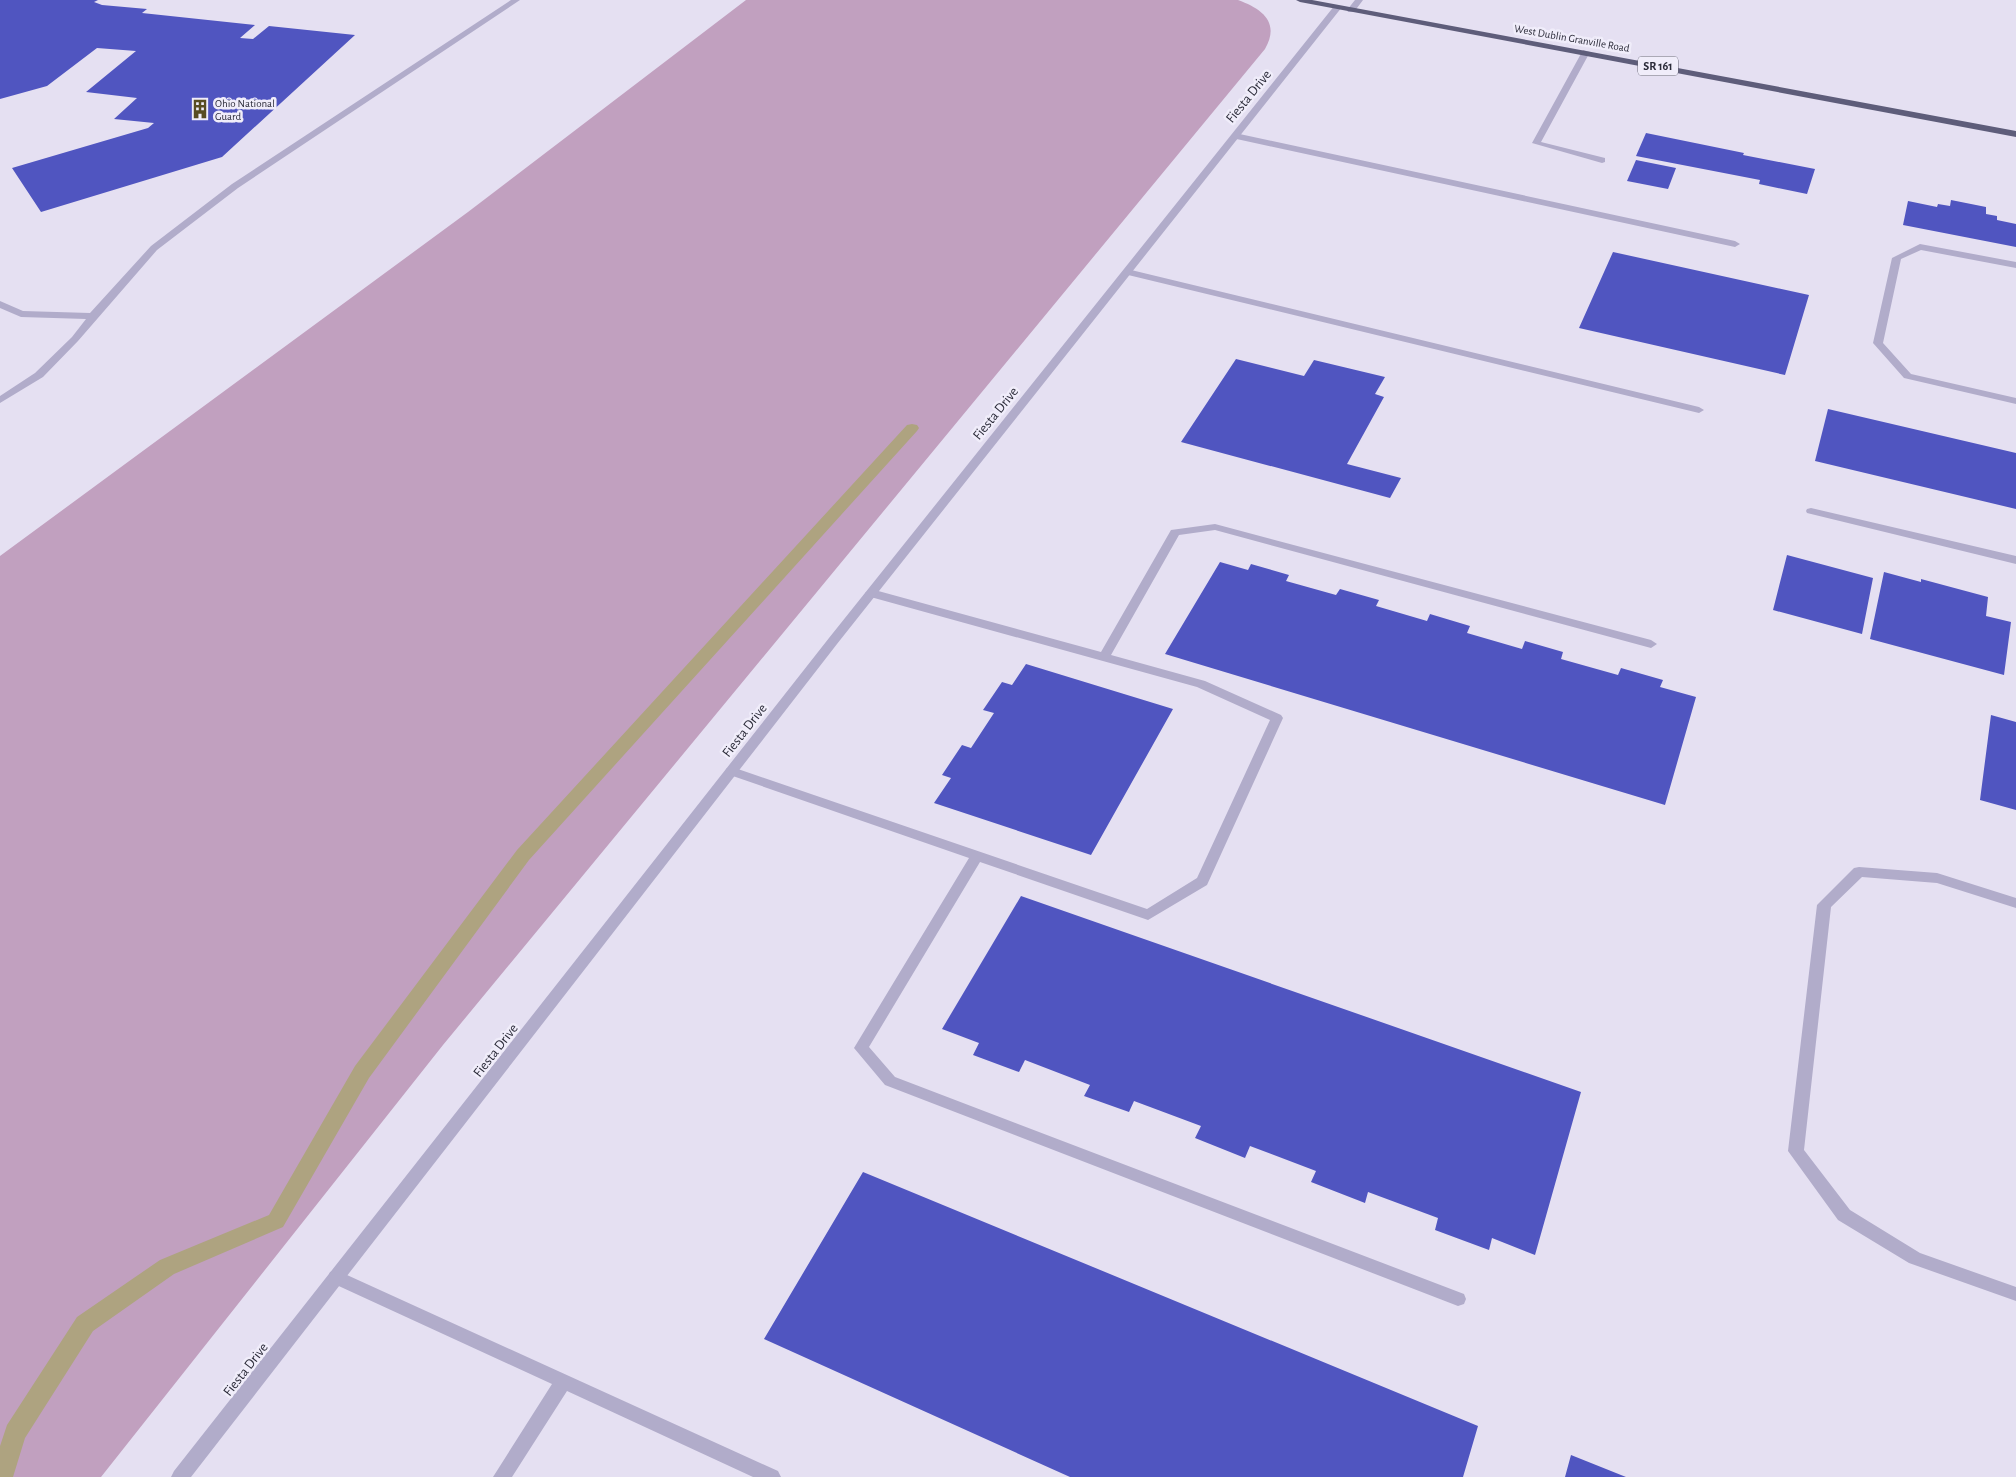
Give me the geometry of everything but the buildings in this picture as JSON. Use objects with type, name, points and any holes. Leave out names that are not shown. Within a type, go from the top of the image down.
[{"type":"main road","name":"West Dublin Granville Road","points":[[1300,0],[2016,134]]},
{"type":"street","points":[[0,400],[39,375],[75,339],[154,248],[235,186],[516,0]]},
{"type":"street","points":[[1351,10],[1359,0]]},
{"type":"street","name":"Fiesta Drive","points":[[180,1477],[871,593],[1338,7]]},
{"type":"street","points":[[1586,52],[1536,143],[1602,160]]},
{"type":"street","points":[[1235,136],[1735,244]]},
{"type":"street","points":[[2016,265],[1920,247],[1897,258],[1878,343],[1908,376],[2016,401]]},
{"type":"street","points":[[1127,272],[1699,410]]},
{"type":"street","points":[[0,304],[21,314],[93,316]]},
{"type":"street","points":[[1811,511],[2016,560]]},
{"type":"street","points":[[1104,657],[1175,532],[1215,527],[1650,644]]},
{"type":"street","points":[[731,771],[1148,915],[1202,881],[1277,718],[1201,684],[871,593]]},
{"type":"street","points":[[977,856],[861,1048],[890,1081],[1458,1299]]},
{"type":"street","points":[[2016,903],[1937,878],[1859,872],[1824,905],[1796,1151],[1844,1215],[1915,1258],[2016,1294]]},
{"type":"street","points":[[336,1277],[772,1477]]},
{"type":"street","points":[[502,1477],[564,1381]]},
{"type":"shaded area","points":[[746,0],[1238,0],[1261,13],[1270,24],[1271,32],[1265,49],[443,1045],[101,1477],[0,1477],[0,556],[468,212]]},
{"type":"waterway","points":[[2,1477],[15,1433],[85,1324],[167,1267],[276,1221],[362,1072],[523,855],[912,428]]},
{"type":"place","name":"Ohio National Guard","points":[[200,109]]}]
